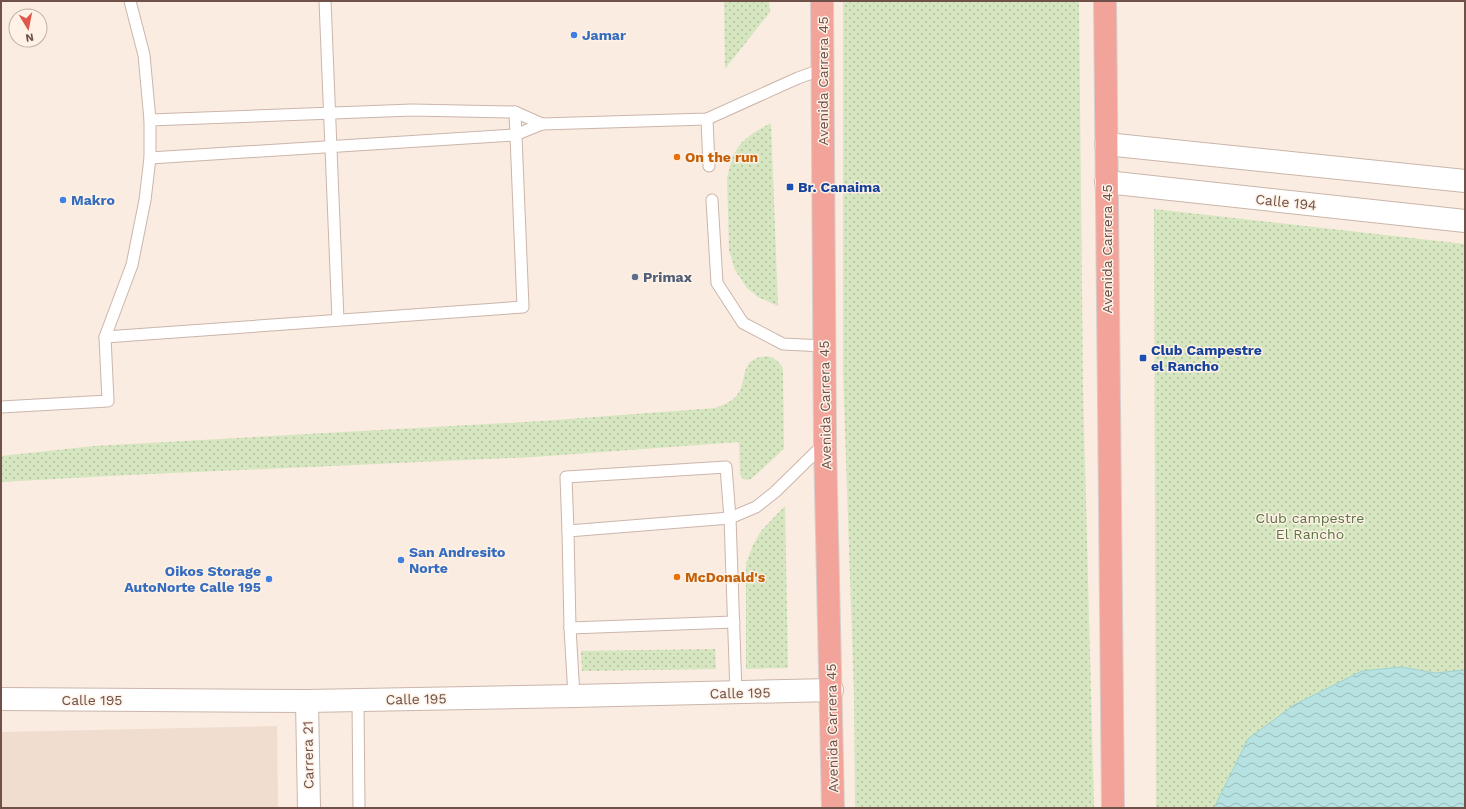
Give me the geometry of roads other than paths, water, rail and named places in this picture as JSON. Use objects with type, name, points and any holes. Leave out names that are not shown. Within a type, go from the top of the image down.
[{"type":"highway","name":"Avenida Carrera 45","points":[[822,1],[825,443],[832,690],[833,808]]},
{"type":"highway","name":"Avenida Carrera 45","points":[[1105,1],[1113,808]]},
{"type":"street","points":[[1106,144],[1465,181]]},
{"type":"street","name":"Calle 194","points":[[1106,182],[1465,221]]},
{"type":"street","name":"Calle 195","points":[[1,699],[307,701],[832,690]]},
{"type":"street","name":"Carrera 21","points":[[307,701],[309,808]]},
{"type":"lane","points":[[1,406],[108,401],[105,336],[132,265],[145,200],[150,158],[150,120],[144,56],[130,1]]},
{"type":"lane","points":[[325,1],[338,320]]},
{"type":"lane","points":[[150,158],[515,135],[542,124],[707,119],[798,78],[823,69]]},
{"type":"lane","points":[[150,120],[412,110],[515,112],[542,124]]},
{"type":"lane","points":[[105,336],[523,307],[515,112]]},
{"type":"lane","points":[[707,119],[709,166]]},
{"type":"lane","points":[[712,200],[717,283],[743,323],[782,344],[824,346]]},
{"type":"lane","points":[[568,531],[730,518],[756,507],[775,492],[825,443]]},
{"type":"lane","points":[[574,696],[570,628],[566,477],[726,467],[730,518],[736,693]]},
{"type":"lane","points":[[570,628],[734,622]]},
{"type":"lane","points":[[358,700],[359,808]]},
{"type":"water","points":[[1401,667],[1435,673],[1465,670],[1465,808],[1214,808],[1248,739],[1294,705],[1362,671]]},
{"type":"place","name":"Jamar","points":[[574,35]]},
{"type":"place","name":"On the run","points":[[677,157]]},
{"type":"place","name":"Br. Canaima","points":[[790,187]]},
{"type":"place","name":"Makro","points":[[63,200]]},
{"type":"place","name":"Primax","points":[[635,277]]},
{"type":"place","name":"Club Campestre el Rancho","points":[[1143,358]]},
{"type":"place","name":"San Andresito Norte","points":[[401,560]]},
{"type":"place","name":"McDonald's","points":[[677,577]]},
{"type":"place","name":"Oikos Storage AutoNorte Calle 195","points":[[269,579]]},
{"type":"park label","name":"Club campestre El Rancho","points":[[1310,526]]}]
